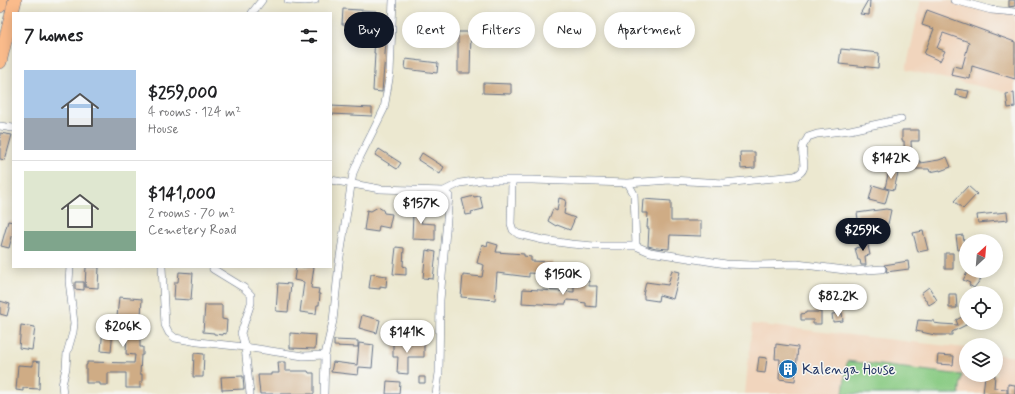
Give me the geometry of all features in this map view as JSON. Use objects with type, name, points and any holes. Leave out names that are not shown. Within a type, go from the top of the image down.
[{"type":"highway","points":[[0,6],[2,0]]},
{"type":"highway","points":[[12,12],[15,0]]},
{"type":"highway","points":[[0,62],[12,12]]},
{"type":"street","points":[[253,12],[262,0]]},
{"type":"street","points":[[288,0],[315,0]]},
{"type":"street","points":[[324,394],[325,355],[333,321],[339,263],[353,172],[384,109],[390,73],[393,0]]},
{"type":"street","points":[[954,0],[992,10],[1015,12]]},
{"type":"street","points":[[332,180],[380,189],[444,191],[460,183],[482,180],[540,180],[607,183],[670,180],[724,183],[795,176],[801,173],[804,168],[804,146],[808,137],[817,134],[850,130],[901,119]]},
{"type":"street","points":[[0,126],[12,128]]},
{"type":"street","points":[[512,181],[513,230],[518,234],[543,240],[571,244],[636,246],[650,252],[726,264],[797,264],[853,271],[882,269]]},
{"type":"street","points":[[628,183],[634,194],[636,246]]},
{"type":"street","points":[[436,394],[439,373],[440,300],[449,196],[444,191]]},
{"type":"street","points":[[63,394],[62,385],[74,323],[69,281],[70,268]]},
{"type":"street","points":[[162,268],[165,325],[169,334],[175,338],[303,356],[325,355]]},
{"type":"street","points":[[213,269],[244,288],[251,295],[251,303],[241,333],[245,347],[250,394]]},
{"type":"shaded area","points":[[921,0],[947,0],[983,10],[1015,14],[1015,93],[906,70]]},
{"type":"shaded area","points":[[752,324],[959,347],[959,382],[1003,382],[1003,355],[1015,357],[1015,394],[745,394]]},
{"type":"green space","points":[[847,361],[959,375],[959,382],[961,382],[959,394],[843,394]]},
{"type":"building","points":[[868,0],[870,0],[869,15],[860,14]]},
{"type":"building","points":[[1009,0],[1015,0],[1015,6],[1009,7]]},
{"type":"building","points":[[343,9],[376,11],[344,12],[344,24],[342,24]]},
{"type":"building","points":[[927,10],[1015,42],[1015,79],[972,66],[970,79],[951,75],[953,66],[962,68],[969,42],[943,33],[937,48],[945,51],[940,61],[924,54],[934,29],[922,25]]},
{"type":"building","points":[[460,32],[468,32],[468,48],[471,48],[470,73],[458,73],[458,48],[460,48]]},
{"type":"building","points":[[374,48],[385,48],[382,92],[373,91]]},
{"type":"building","points":[[841,49],[879,53],[878,68],[839,64]]},
{"type":"building","points":[[406,59],[438,63],[437,73],[405,69]]},
{"type":"building","points":[[483,83],[511,84],[511,94],[483,93]]},
{"type":"building","points":[[956,89],[969,91],[967,98],[955,95]]},
{"type":"building","points":[[1014,93],[1015,107],[1008,108],[1006,94]]},
{"type":"building","points":[[332,106],[372,108],[372,116],[332,114]]},
{"type":"building","points":[[902,130],[919,130],[919,141],[911,141],[912,161],[920,161],[920,163],[947,157],[951,167],[940,171],[930,172],[929,169],[905,169]]},
{"type":"building","points":[[0,133],[12,135],[5,160],[0,159]]},
{"type":"building","points":[[379,149],[401,163],[397,169],[375,155]]},
{"type":"building","points":[[740,152],[755,152],[755,168],[741,169]]},
{"type":"building","points":[[422,153],[444,167],[440,174],[418,160]]},
{"type":"building","points":[[889,170],[898,173],[894,190],[885,188]]},
{"type":"building","points":[[873,185],[889,190],[885,204],[869,200]]},
{"type":"building","points":[[968,186],[977,194],[963,209],[954,201]]},
{"type":"building","points":[[480,196],[483,209],[466,215],[462,199]]},
{"type":"building","points":[[559,198],[566,200],[564,214],[575,218],[570,230],[557,225],[556,226],[548,221],[553,209],[557,211]]},
{"type":"building","points":[[643,199],[671,201],[671,221],[701,221],[701,236],[670,235],[669,249],[648,246],[648,213],[642,213]]},
{"type":"building","points":[[412,204],[424,206],[421,223],[435,224],[435,240],[412,239],[413,213],[410,212]]},
{"type":"building","points":[[378,207],[383,210],[384,213],[392,214],[389,228],[379,226],[378,232],[364,230],[367,210],[371,211]]},
{"type":"building","points":[[886,209],[891,210],[888,224],[879,223],[859,225],[857,213]]},
{"type":"building","points":[[1007,212],[1008,220],[978,223],[977,215]]},
{"type":"building","points":[[8,221],[12,222],[12,237],[9,248],[1,246]]},
{"type":"building","points":[[923,231],[928,250],[918,252],[913,233]]},
{"type":"building","points":[[956,236],[959,236],[959,250],[958,250]]},
{"type":"building","points":[[867,241],[870,255],[865,256],[866,265],[861,265],[855,248],[860,247],[859,243]]},
{"type":"building","points":[[488,242],[498,245],[496,252],[524,254],[524,256],[531,257],[531,261],[552,262],[552,265],[566,266],[565,279],[540,277],[540,274],[529,273],[529,277],[497,273],[495,300],[461,297],[463,275],[482,277],[484,265],[477,263],[482,244],[487,246]]},
{"type":"building","points":[[396,247],[404,248],[403,266],[406,267],[406,275],[393,274]]},
{"type":"building","points":[[426,250],[436,252],[433,279],[423,278]]},
{"type":"building","points":[[945,253],[953,253],[953,269],[945,269]]},
{"type":"building","points":[[908,261],[909,269],[886,272],[887,268],[884,265]]},
{"type":"building","points":[[86,268],[99,268],[98,288],[85,287]]},
{"type":"building","points":[[296,268],[314,268],[311,288],[319,289],[318,294],[320,294],[316,314],[300,312],[304,282],[294,280]]},
{"type":"building","points":[[672,270],[680,272],[673,299],[659,295],[658,301],[644,299],[643,295],[646,282],[668,285]]},
{"type":"building","points":[[179,272],[193,273],[191,300],[174,299],[175,282],[178,282]]},
{"type":"building","points":[[371,274],[387,276],[386,287],[380,286],[380,289],[369,288]]},
{"type":"building","points":[[964,278],[981,279],[976,286],[971,286],[969,285],[970,283],[963,280]]},
{"type":"building","points":[[579,281],[589,281],[589,286],[597,286],[596,307],[586,306],[586,303],[579,301],[567,300],[566,304],[559,305],[522,303],[523,289],[574,292],[574,285],[579,285]]},
{"type":"building","points":[[75,282],[84,282],[84,290],[75,289]]},
{"type":"building","points":[[278,283],[291,284],[288,312],[276,311]]},
{"type":"building","points":[[929,287],[937,300],[929,305],[921,293]]},
{"type":"building","points":[[949,294],[956,294],[957,308],[949,308]]},
{"type":"building","points":[[119,297],[142,299],[140,347],[143,347],[143,355],[141,355],[140,374],[142,374],[142,382],[140,382],[140,388],[126,388],[126,373],[108,373],[108,385],[100,385],[100,383],[86,383],[87,362],[134,363],[135,355],[126,354],[127,328],[116,327]]},
{"type":"building","points":[[0,301],[10,304],[7,316],[0,314]]},
{"type":"building","points":[[205,305],[222,305],[222,319],[227,320],[226,334],[223,333],[223,335],[203,332]]},
{"type":"building","points":[[806,312],[821,312],[821,324],[813,324],[813,320],[801,320],[801,314]]},
{"type":"building","points":[[842,313],[843,321],[833,322],[832,314]]},
{"type":"building","points":[[362,315],[380,320],[377,333],[359,328]]},
{"type":"building","points":[[959,318],[959,328],[952,332],[952,335],[935,335],[916,331],[918,320],[958,325],[956,320]]},
{"type":"building","points":[[21,325],[35,327],[32,350],[19,348]]},
{"type":"building","points":[[103,327],[113,328],[111,352],[101,351]]},
{"type":"building","points":[[290,333],[316,335],[315,349],[290,348]]},
{"type":"building","points":[[334,340],[358,341],[358,347],[334,346]]},
{"type":"building","points":[[424,342],[424,357],[408,357],[408,374],[397,373],[398,357],[393,357],[393,343]]},
{"type":"building","points":[[359,343],[374,345],[372,368],[359,367],[358,375],[331,372],[333,362],[357,365]]},
{"type":"building","name":"Kalenga House","points":[[776,344],[798,347],[795,381],[779,379],[780,359],[775,359]]},
{"type":"building","points":[[194,353],[204,354],[203,377],[193,377]]},
{"type":"building","points":[[938,355],[954,356],[953,365],[937,364]]},
{"type":"building","points":[[759,357],[767,358],[765,373],[757,372]]},
{"type":"building","points":[[33,361],[40,362],[39,389],[23,388],[23,391],[16,390],[18,365],[33,366]]},
{"type":"building","points":[[278,362],[285,362],[285,371],[308,371],[309,373],[314,373],[314,394],[260,394],[258,375],[271,375],[271,373],[279,373]]},
{"type":"building","points":[[243,376],[244,389],[222,390],[221,377]]},
{"type":"building","points":[[419,377],[425,377],[425,383],[419,383]]},
{"type":"building","points":[[387,381],[400,382],[399,394],[386,394]]},
{"type":"building","points":[[984,382],[994,382],[994,388],[1007,389],[1007,394],[983,394]]},
{"type":"building","points":[[1008,384],[1015,385],[1015,394],[1008,394]]},
{"type":"place","name":"Kalenga House","points":[[788,369]]}]
